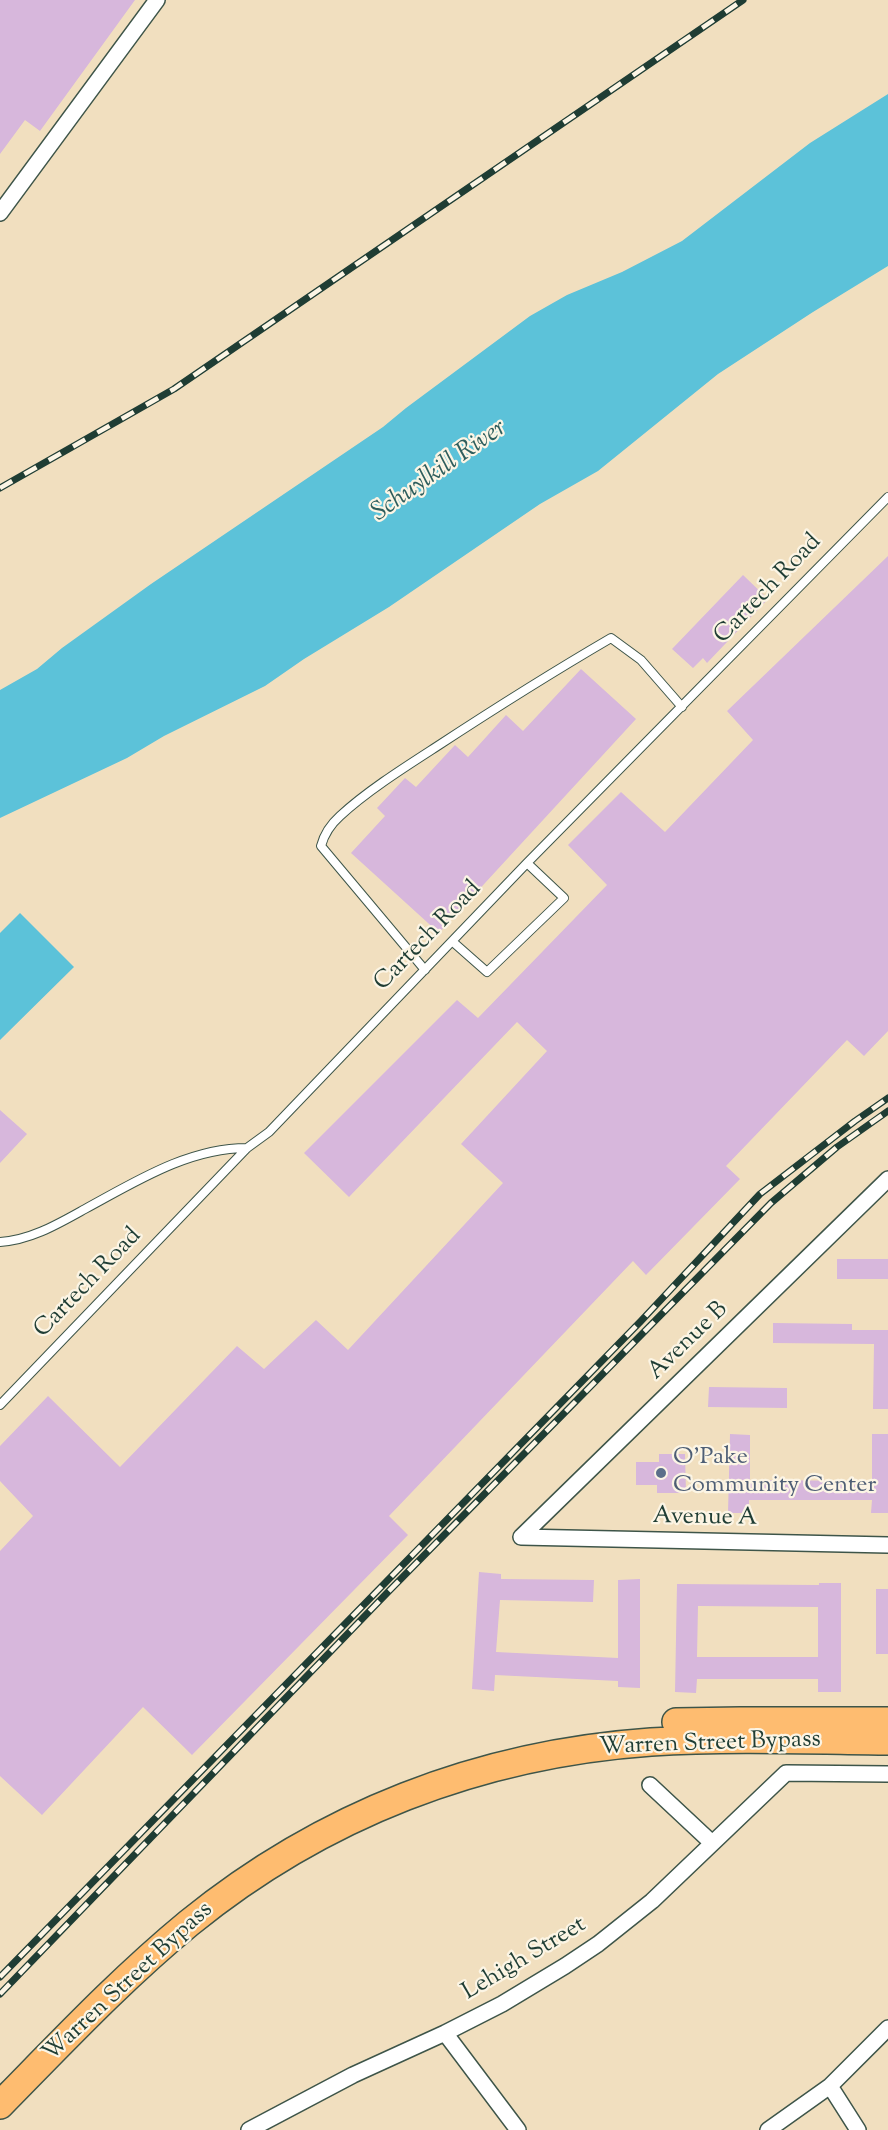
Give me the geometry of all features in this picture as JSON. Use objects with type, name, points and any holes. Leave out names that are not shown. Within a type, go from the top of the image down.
[{"type":"highway","name":"Warren Street Bypass","points":[[0,2079],[114,1965],[201,1890],[248,1857],[298,1827],[349,1800],[401,1777],[456,1758],[512,1743],[613,1727],[740,1720],[888,1721]]},
{"type":"highway","name":"Warren Street Bypass","points":[[0,2105],[127,1978],[212,1905],[258,1873],[308,1843],[357,1816],[408,1794],[507,1764],[615,1746],[696,1740],[888,1741]]},
{"type":"street","points":[[0,213],[157,0]]},
{"type":"street","name":"Avenue B","points":[[521,1537],[888,1179]]},
{"type":"street","name":"Avenue A","points":[[521,1537],[888,1545]]},
{"type":"street","name":"Lehigh Street","points":[[249,2130],[353,2075],[445,2034],[528,1989],[598,1944],[652,1901],[786,1773],[888,1774]]},
{"type":"street","points":[[650,1785],[712,1843]]},
{"type":"street","points":[[768,2130],[830,2086],[888,2028]]},
{"type":"street","points":[[445,2034],[518,2130]]},
{"type":"street","points":[[830,2086],[858,2130]]},
{"type":"lane","name":"Cartech Road","points":[[0,1405],[247,1148],[269,1132],[527,863],[888,497]]},
{"type":"lane","points":[[425,970],[321,846],[324,836],[338,817],[405,768],[538,680],[611,638],[641,660],[682,707]]},
{"type":"lane","points":[[453,942],[487,972],[564,898],[527,863]]},
{"type":"lane","points":[[0,1242],[43,1232],[145,1176],[202,1154],[225,1148],[247,1148]]},
{"type":"water","name":"Schuylkill River","points":[[888,94],[888,266],[718,374],[598,471],[540,504],[389,607],[304,659],[265,686],[164,736],[127,758],[0,818],[0,690],[37,669],[62,648],[151,584],[383,427],[530,316],[567,295],[622,272],[682,241],[810,143]]},
{"type":"water","points":[[20,913],[74,967],[0,1040],[0,933]]},
{"type":"building","points":[[0,0],[135,0],[40,131],[25,120],[0,154]]},
{"type":"building","points":[[888,556],[888,1031],[864,1056],[847,1040],[726,1166],[740,1179],[646,1275],[633,1261],[389,1516],[408,1535],[192,1755],[143,1707],[42,1815],[0,1776],[0,1551],[33,1516],[0,1481],[0,1446],[48,1396],[120,1467],[237,1346],[264,1369],[316,1320],[348,1350],[503,1183],[461,1144],[547,1051],[517,1022],[349,1197],[304,1153],[457,1000],[478,1018],[607,885],[568,845],[621,792],[665,832],[753,740],[727,711]]},
{"type":"building","points":[[743,575],[768,599],[707,663],[703,658],[693,668],[672,649]]},
{"type":"building","points":[[581,669],[636,719],[439,933],[351,853],[385,816],[377,808],[405,778],[416,787],[455,745],[468,757],[506,715],[523,731]]},
{"type":"building","points":[[0,1110],[27,1134],[0,1163]]},
{"type":"building","points":[[837,1259],[888,1259],[888,1279],[837,1279]]},
{"type":"building","points":[[773,1323],[852,1324],[852,1330],[888,1330],[888,1409],[873,1409],[874,1344],[773,1343]]},
{"type":"building","points":[[709,1387],[787,1388],[787,1408],[708,1407]]},
{"type":"building","points":[[730,1434],[750,1435],[750,1480],[872,1481],[872,1434],[888,1434],[888,1513],[871,1513],[872,1500],[749,1500],[749,1513],[728,1513]]},
{"type":"building","name":"O’Pake Community Center","points":[[659,1454],[685,1454],[686,1493],[657,1493],[657,1485],[636,1485],[636,1462],[659,1462]]},
{"type":"building","points":[[479,1572],[501,1574],[501,1579],[594,1580],[593,1602],[500,1600],[496,1652],[618,1658],[618,1580],[640,1579],[640,1688],[618,1687],[618,1681],[495,1675],[494,1691],[472,1689]]},
{"type":"building","points":[[819,1583],[841,1583],[841,1692],[818,1692],[818,1679],[697,1679],[696,1693],[675,1692],[677,1584],[819,1585]],"holes":[[[698,1606],[818,1607],[818,1657],[697,1657]]]},
{"type":"building","points":[[876,1589],[888,1589],[888,1654],[876,1654]]},
{"type":"railway","points":[[0,488],[174,389],[743,0]]},
{"type":"railway","points":[[0,1977],[641,1321],[760,1194],[888,1098]]},
{"type":"railway","points":[[0,1994],[387,1593],[771,1203],[837,1147],[888,1111]]},
{"type":"place","name":"O’Pake Community Center","points":[[661,1473]]}]
